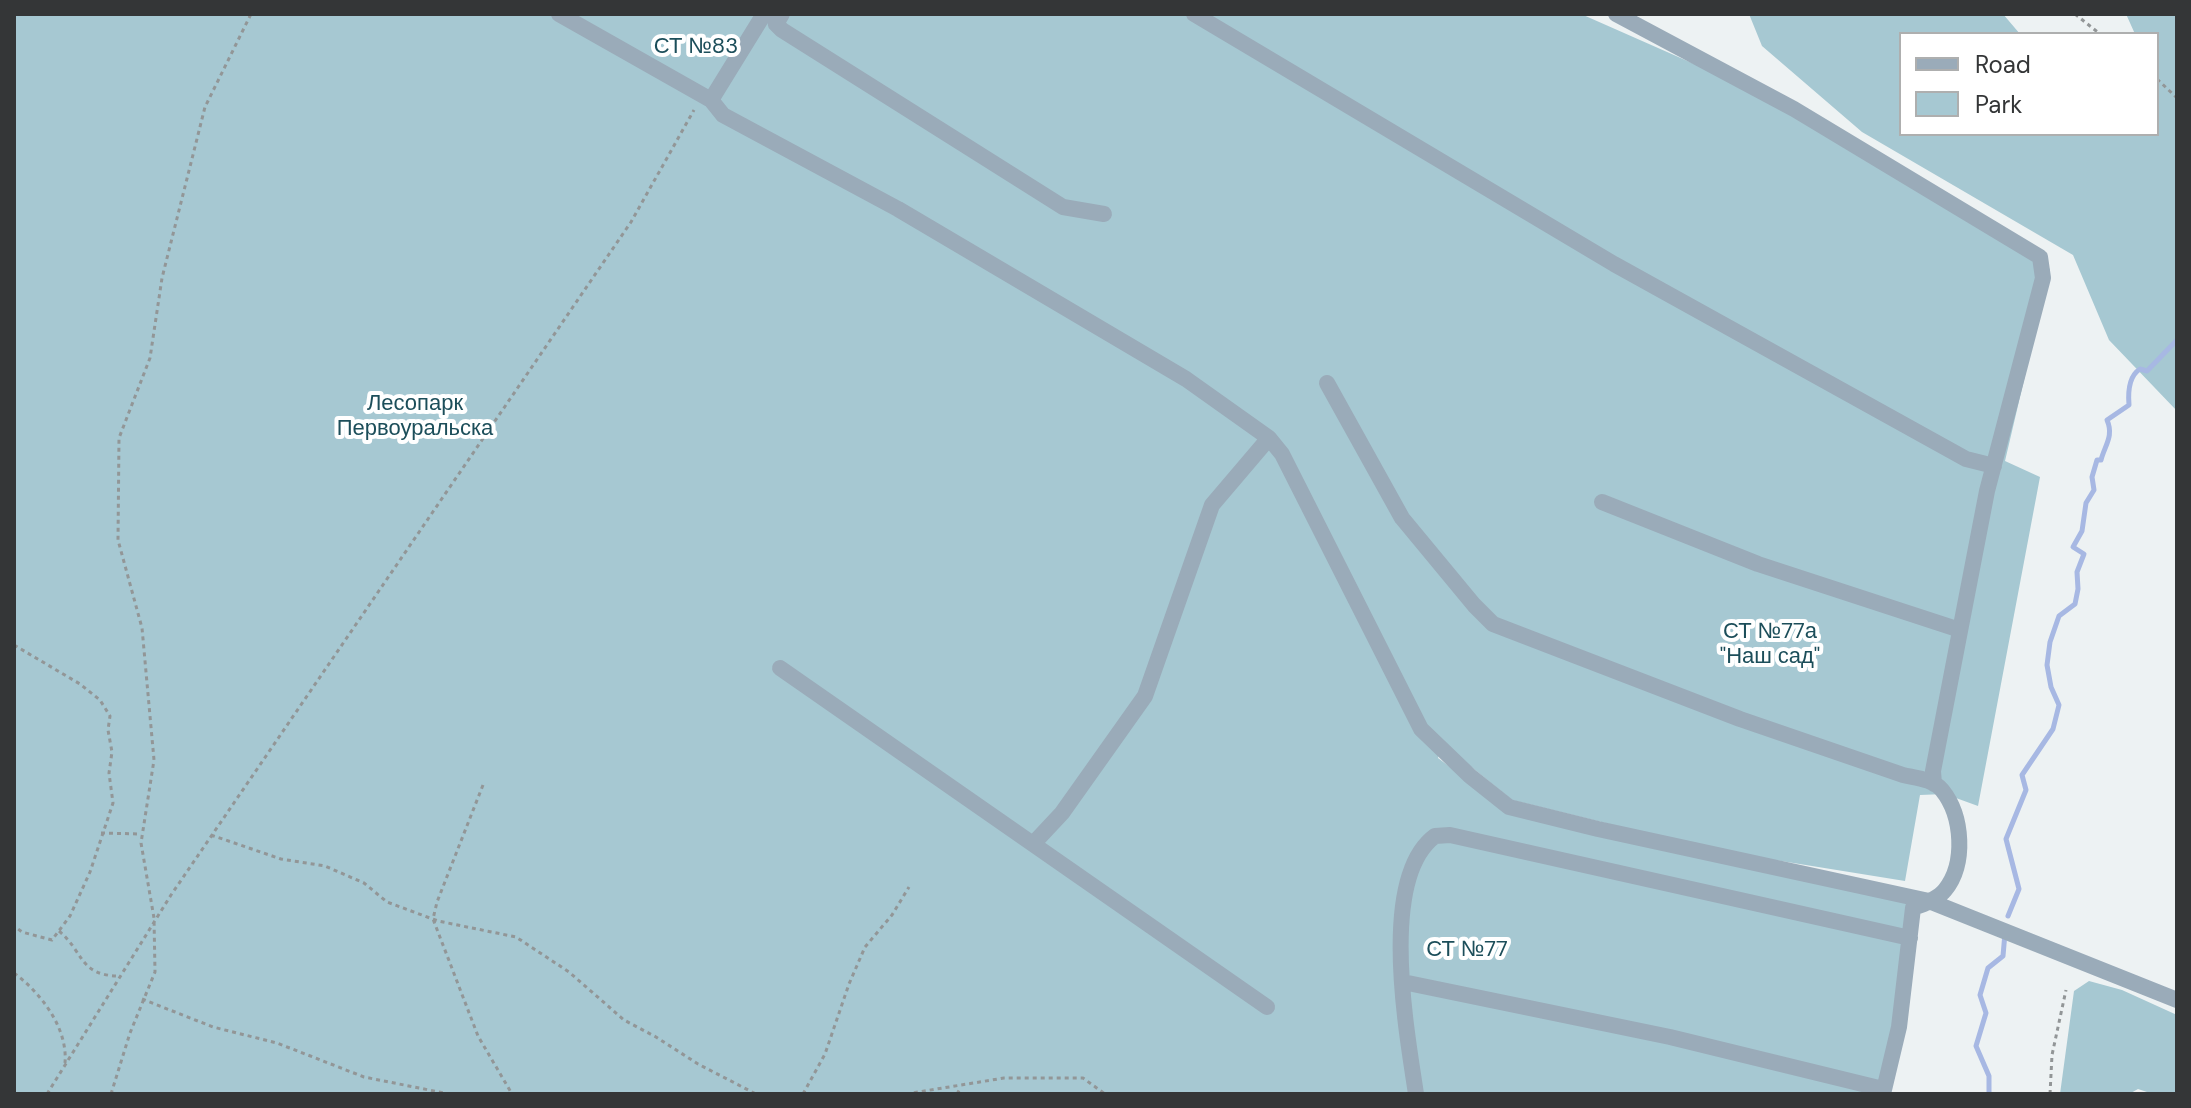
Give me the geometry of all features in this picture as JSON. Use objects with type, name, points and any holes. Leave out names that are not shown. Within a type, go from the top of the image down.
[{"type":"street","points":[[559,14],[711,100],[723,115],[898,209],[1186,379],[1269,438],[1282,454],[1421,729],[1470,776],[1509,807],[1929,901],[2177,1000]]},
{"type":"street","points":[[711,100],[764,14]]},
{"type":"street","points":[[782,14],[776,24],[782,30],[1063,207],[1104,214]]},
{"type":"street","points":[[1616,14],[1687,49],[1794,109],[2040,257],[2043,278],[1994,466],[1933,771],[1934,784]]},
{"type":"street","points":[[1200,16],[1614,264],[1966,459],[1994,466]]},
{"type":"street","points":[[1327,383],[1402,518],[1493,624],[1740,719],[1934,784],[1941,789],[1958,827],[1957,868],[1950,882],[1943,893],[1913,908],[1899,1027],[1883,1092],[1670,1037],[1403,982]]},
{"type":"street","points":[[1033,844],[1062,813],[1145,696],[1212,505],[1269,438]]},
{"type":"street","points":[[1602,502],[1758,564],[1960,630]]},
{"type":"street","points":[[780,668],[1267,1007]]},
{"type":"street","points":[[1416,1094],[1403,1004],[1400,940],[1406,891],[1415,864],[1435,836],[1450,835],[1910,938]]},
{"type":"path","points":[[111,1094],[142,999],[155,972],[154,922],[141,843],[154,760],[142,628],[118,540],[119,438],[150,358],[162,278],[205,107],[251,14]]},
{"type":"path","points":[[2075,14],[2098,32]]},
{"type":"path","points":[[2159,81],[2177,98]]},
{"type":"path","points":[[47,1094],[211,835],[631,222],[694,110]]},
{"type":"path","points":[[14,645],[80,684],[100,700],[110,716],[108,730],[112,752],[109,773],[113,803],[90,872],[70,916],[52,940],[22,932],[14,926]]},
{"type":"path","points":[[483,785],[433,919],[478,1036],[512,1094]]},
{"type":"path","points":[[101,833],[143,834]]},
{"type":"path","points":[[211,835],[281,859],[325,866],[364,883],[387,902],[433,919],[516,937],[569,972],[624,1020],[756,1094]]},
{"type":"path","points":[[803,1094],[825,1054],[865,947],[892,915],[909,887]]},
{"type":"path","points":[[59,931],[71,941],[89,970],[119,976]]},
{"type":"path","points":[[14,973],[40,997],[62,1034],[66,1047],[65,1064]]},
{"type":"path","points":[[2050,1094],[2052,1055],[2066,990]]},
{"type":"path","points":[[142,999],[213,1027],[277,1043],[364,1077],[449,1094]]},
{"type":"path","points":[[906,1094],[1004,1078],[1083,1078],[1105,1094]]},
{"type":"path","points":[[957,1094],[961,1087]]},
{"type":"green space","name":"Лесопарк Первоуральска","points":[[14,14],[1581,14],[1760,93],[2050,269],[2005,461],[2040,477],[1978,806],[1945,794],[1920,795],[1905,881],[1719,851],[1512,800],[1442,743],[1438,758],[1507,810],[1919,893],[1888,1094],[14,1094]]},
{"type":"green space","points":[[1749,14],[2003,14],[2018,32],[1899,32],[1899,136],[2159,136],[2159,32],[2134,32],[2126,14],[2177,14],[2177,411],[2109,340],[2073,255],[1862,132],[1762,46]]},
{"type":"green space","points":[[2089,981],[2122,990],[2177,1015],[2177,1094],[2153,1094],[2138,1089],[2129,1094],[2060,1094],[2074,991]]},
{"type":"waterway","points":[[2008,916],[2019,889],[2006,839],[2026,790],[2022,775],[2053,729],[2059,705],[2051,687],[2047,665],[2050,642],[2059,616],[2075,604],[2077,572],[2084,554],[2073,547],[2082,531],[2086,503],[2094,490],[2092,477],[2097,460],[2101,460],[2108,440],[2110,431],[2107,420],[2129,405],[2130,385],[2136,372],[2140,369],[2147,371],[2177,340]]},
{"type":"waterway","points":[[1989,1094],[1989,1076],[1976,1046],[1986,1013],[1980,995],[1988,968],[2003,956],[2005,933]]},
{"type":"park label","name":"СТ №83","points":[[696,47]]},
{"type":"park label","name":"СТ №77а \"Наш сад\"","points":[[1770,644]]},
{"type":"park label","name":"СТ №77","points":[[1467,950]]}]
